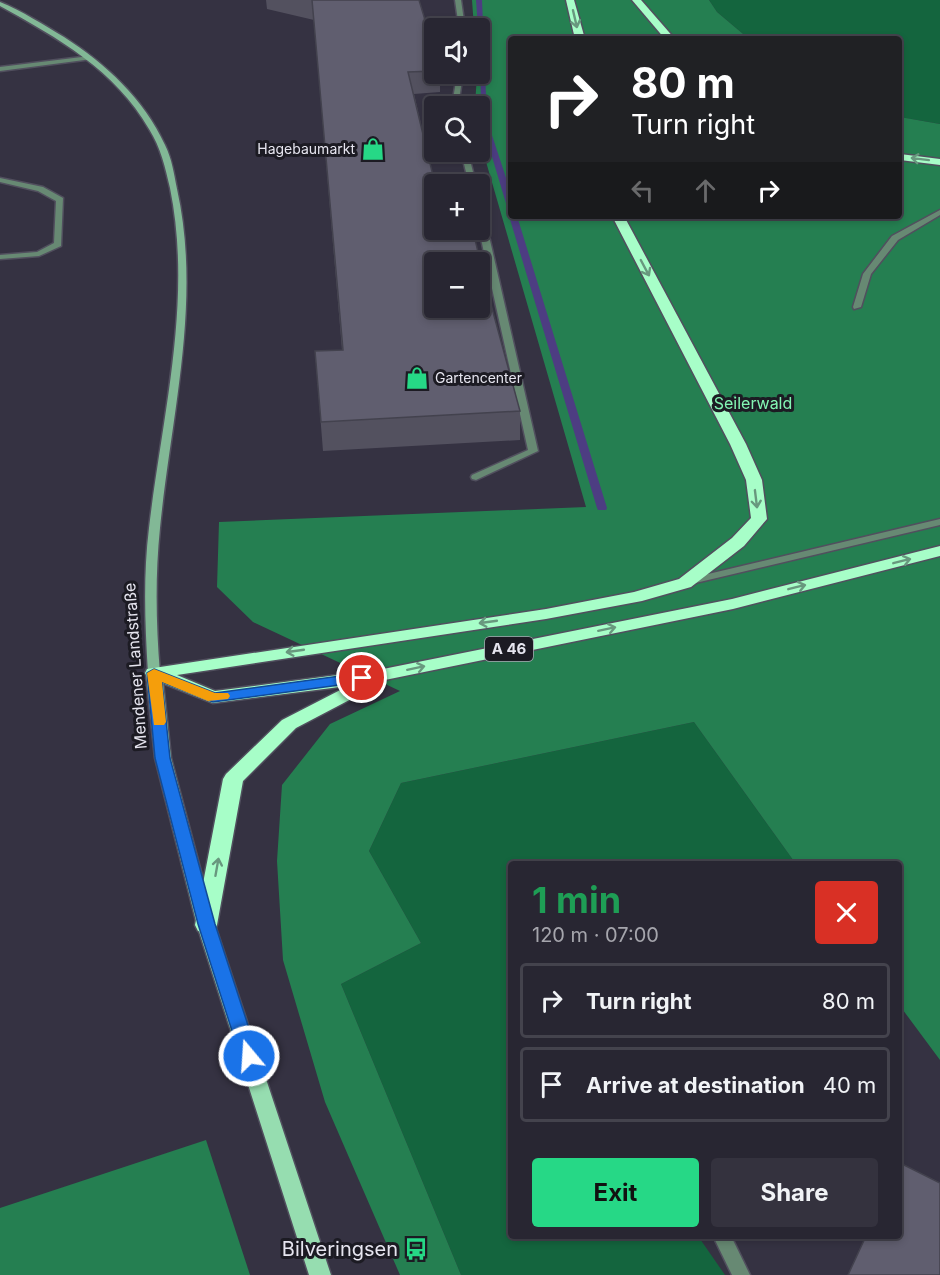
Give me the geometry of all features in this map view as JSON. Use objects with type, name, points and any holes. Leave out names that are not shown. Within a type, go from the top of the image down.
[{"type":"highway","points":[[570,0],[579,36]]},
{"type":"highway","points":[[636,0],[667,36]]},
{"type":"highway","points":[[902,157],[940,162]]},
{"type":"highway","name":"A 46","points":[[154,673],[546,614],[636,597],[685,582],[738,542],[759,519],[754,480],[738,444],[620,219]]},
{"type":"highway","name":"A 46","points":[[154,673],[213,697],[384,675],[733,603],[940,551]]},
{"type":"highway","name":"A 46","points":[[206,924],[233,779],[289,724],[384,675]]},
{"type":"main road","name":"Mendener Landstraße","points":[[0,4],[61,36],[108,72],[147,120],[168,161],[180,227],[182,305],[150,579],[154,673],[163,758],[206,924],[320,1275]]},
{"type":"street","points":[[458,0],[461,18]]},
{"type":"street","points":[[0,69],[90,58]]},
{"type":"street","points":[[0,180],[40,189],[60,200],[58,244],[39,254],[0,257]]},
{"type":"street","points":[[857,307],[867,274],[895,238],[940,212]]},
{"type":"street","points":[[476,477],[533,451],[486,240]]},
{"type":"street","points":[[685,582],[940,522]]},
{"type":"street","points":[[723,1239],[741,1275]]},
{"type":"green space","name":"Seilerwald","points":[[472,0],[709,0],[717,12],[745,36],[508,36],[508,219],[902,219],[902,117],[940,124],[940,1060],[902,1009],[902,861],[794,861],[694,722],[401,783],[369,851],[421,943],[341,984],[461,1275],[400,1275],[325,1102],[283,960],[277,861],[282,785],[330,724],[400,691],[253,622],[217,587],[219,522],[586,507],[486,162],[490,162],[490,96],[476,96],[476,84],[490,84],[490,18],[473,18]]},
{"type":"green space","points":[[709,0],[940,0],[940,124],[902,117],[902,36],[745,36],[717,12]]},
{"type":"green space","points":[[694,722],[794,861],[508,861],[508,1239],[700,1239],[725,1275],[461,1275],[341,984],[421,943],[369,851],[401,783]]},
{"type":"green space","points":[[206,1140],[250,1275],[0,1275],[0,1208]]},
{"type":"building","name":"Hagebaumarkt","points":[[312,0],[419,0],[424,18],[424,71],[408,72],[424,138],[424,162],[430,162],[433,174],[424,174],[424,240],[475,240],[478,252],[424,252],[424,318],[490,318],[490,301],[520,411],[321,422],[315,351],[343,350]]},
{"type":"building","points":[[902,1164],[940,1183],[940,1275],[848,1275],[865,1239],[902,1239]]},
{"type":"waterway","points":[[479,0],[484,120],[508,197]]},
{"type":"waterway","points":[[514,219],[602,508]]},
{"type":"slow traffic","points":[[159,722],[154,673],[213,697],[223,696]]},
{"type":"place","name":"Hagebaumarkt","points":[[373,149]]},
{"type":"place","name":"Gartencenter","points":[[417,378]]},
{"type":"place","name":"Bilveringsen","points":[[416,1249]]},
{"type":"route","points":[[249,1056],[206,924],[163,758],[154,673],[213,697],[362,678]]}]
